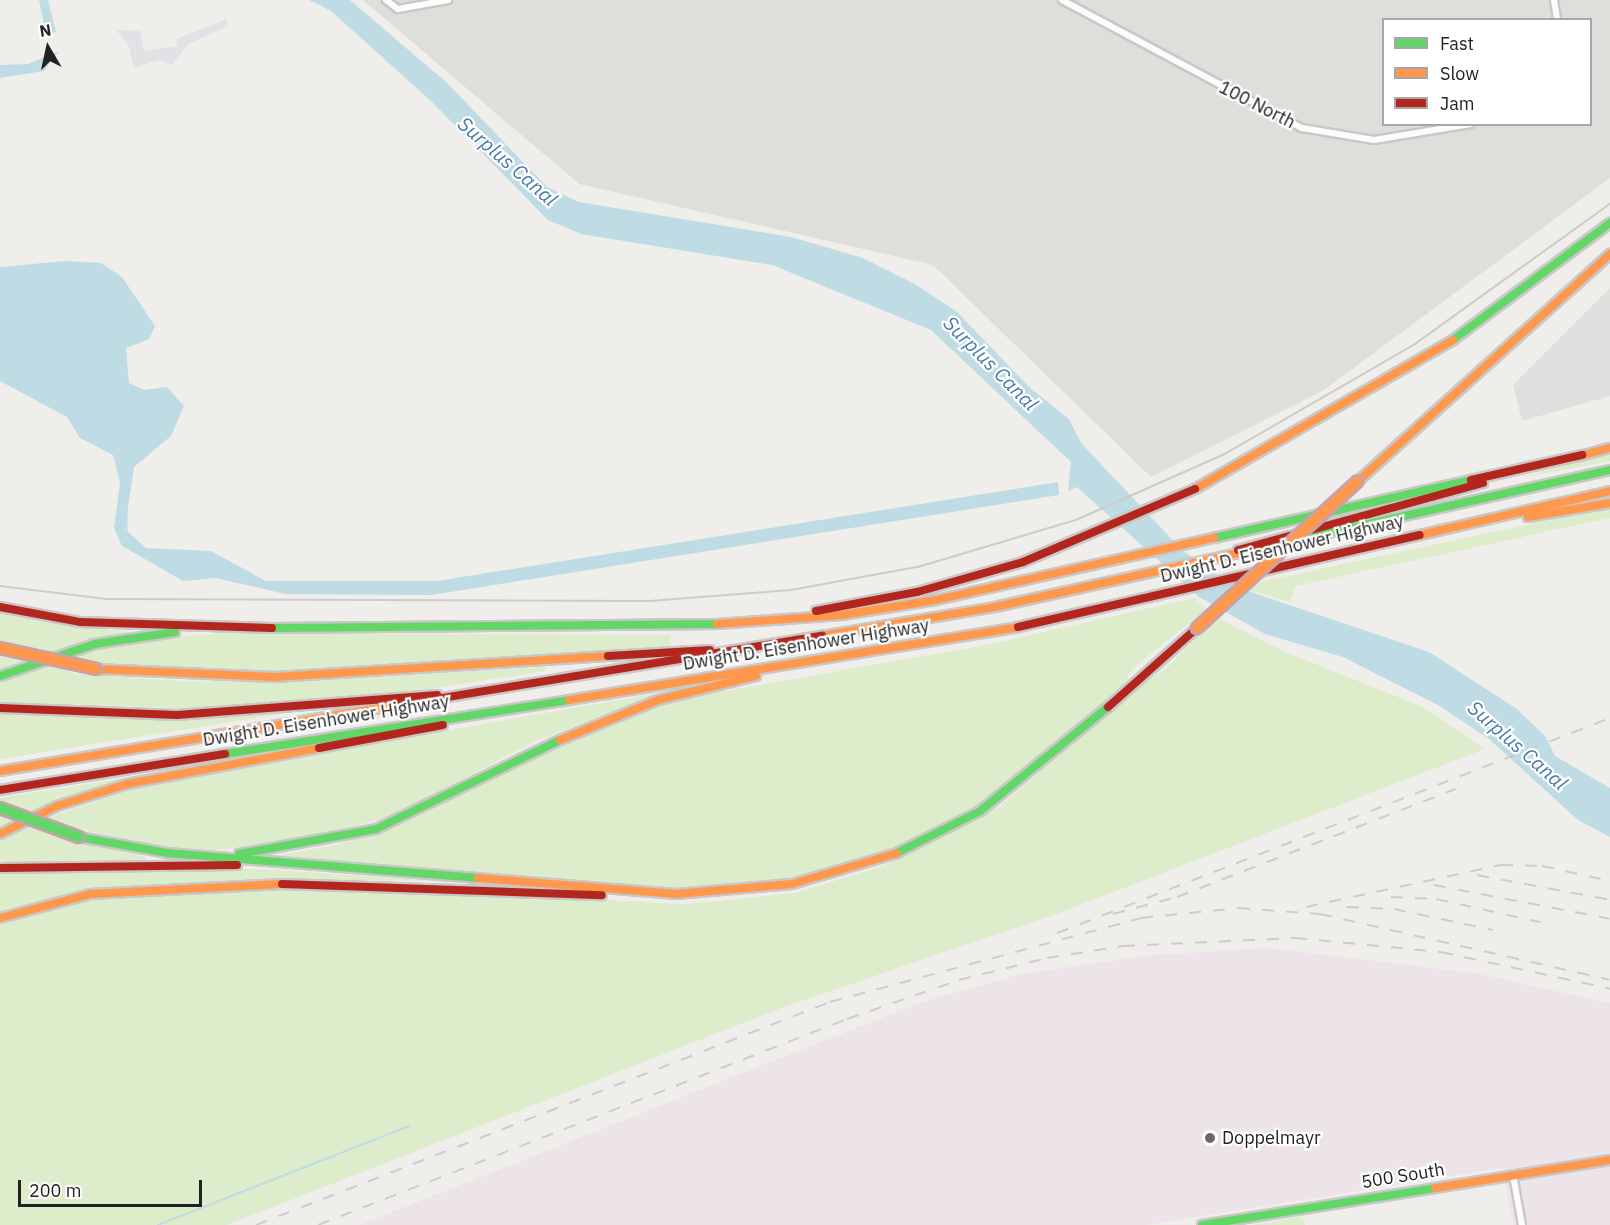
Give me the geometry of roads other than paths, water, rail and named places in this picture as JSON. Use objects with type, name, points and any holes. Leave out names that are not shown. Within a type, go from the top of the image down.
[{"type":"main road","points":[[678,627],[770,618],[917,592],[1023,562],[1112,528],[1160,506],[1409,370],[1522,293],[1610,223]]},
{"type":"main road","points":[[0,918],[90,894],[216,884],[376,884],[681,899],[846,871],[961,822],[1035,771],[1197,628],[1610,254]]},
{"type":"main road","points":[[1213,560],[1255,542],[1610,448]]},
{"type":"main road","points":[[0,607],[80,622],[238,628],[678,627],[842,615],[936,600],[1582,455]]},
{"type":"main road","name":"Dwight D. Eisenhower Highway","points":[[0,771],[524,688],[776,645],[1159,573],[1610,470]]},
{"type":"main road","name":"Dwight D. Eisenhower Highway","points":[[0,790],[498,709],[992,633],[1610,491]]},
{"type":"main road","points":[[1439,531],[1610,503]]},
{"type":"main road","points":[[0,676],[95,644],[238,628]]},
{"type":"main road","points":[[0,648],[96,669],[179,677],[375,674],[776,645]]},
{"type":"main road","points":[[214,856],[294,848],[376,829],[636,708],[832,658]]},
{"type":"main road","points":[[0,708],[177,715],[524,688]]},
{"type":"main road","points":[[0,834],[57,807],[127,784],[455,723],[498,709]]},
{"type":"main road","points":[[0,808],[79,837],[214,856],[374,872]]},
{"type":"main road","points":[[0,868],[156,862],[374,872],[676,894],[732,892]]},
{"type":"main road","name":"500 South","points":[[1202,1225],[1610,1160]]},
{"type":"street","points":[[386,0],[398,9],[448,0]]},
{"type":"street","name":"100 North","points":[[1062,0],[1302,128],[1374,140],[1459,126]]},
{"type":"street","points":[[1554,0],[1557,18]]},
{"type":"street","points":[[1513,1175],[1522,1225]]},
{"type":"water","points":[[39,0],[48,0],[56,32],[46,34]]},
{"type":"water","name":"Surplus Canal","points":[[309,0],[350,0],[447,83],[547,187],[579,202],[791,237],[863,258],[913,283],[956,311],[1030,388],[1069,419],[1081,443],[1183,551],[1233,586],[1429,652],[1517,709],[1546,737],[1555,756],[1610,788],[1610,837],[1578,820],[1489,739],[1438,705],[1343,657],[1265,634],[1199,597],[1077,487],[1068,491],[1071,462],[931,330],[772,265],[581,234],[548,220],[431,101],[331,11]]},
{"type":"water","points":[[59,51],[44,71],[0,78],[0,65],[28,64]]},
{"type":"water","points":[[66,261],[101,263],[122,277],[155,326],[149,339],[126,348],[129,383],[144,390],[167,387],[184,406],[171,436],[134,467],[125,529],[146,548],[211,551],[266,581],[437,581],[1058,482],[1059,495],[431,595],[285,594],[216,578],[183,581],[122,546],[114,528],[120,482],[113,455],[80,438],[67,417],[0,381],[0,267]]},
{"type":"waterway","points":[[127,504],[127,532]]},
{"type":"waterway","points":[[158,1225],[409,1126]]},
{"type":"tram line","points":[[0,586],[108,599],[650,601],[791,590],[918,567],[1076,520],[1223,455],[1415,344],[1610,204]]},
{"type":"railway","points":[[1057,933],[1610,718]]},
{"type":"railway","points":[[1113,914],[1177,897],[1456,789]]},
{"type":"railway","points":[[1306,907],[1501,865],[1542,866],[1610,881]]},
{"type":"railway","points":[[1477,875],[1610,900]]},
{"type":"railway","points":[[1434,885],[1610,919]]},
{"type":"railway","points":[[1391,897],[1436,899],[1540,922]]},
{"type":"railway","points":[[1347,907],[1394,909],[1493,930]]},
{"type":"railway","points":[[256,1225],[830,1002],[1141,918],[1238,908],[1320,914],[1610,980]]},
{"type":"railway","points":[[318,1225],[847,1019],[959,980],[1047,958],[1123,946],[1295,938],[1441,952],[1610,989]]},
{"type":"place","name":"Doppelmayr","points":[[1210,1138]]}]
